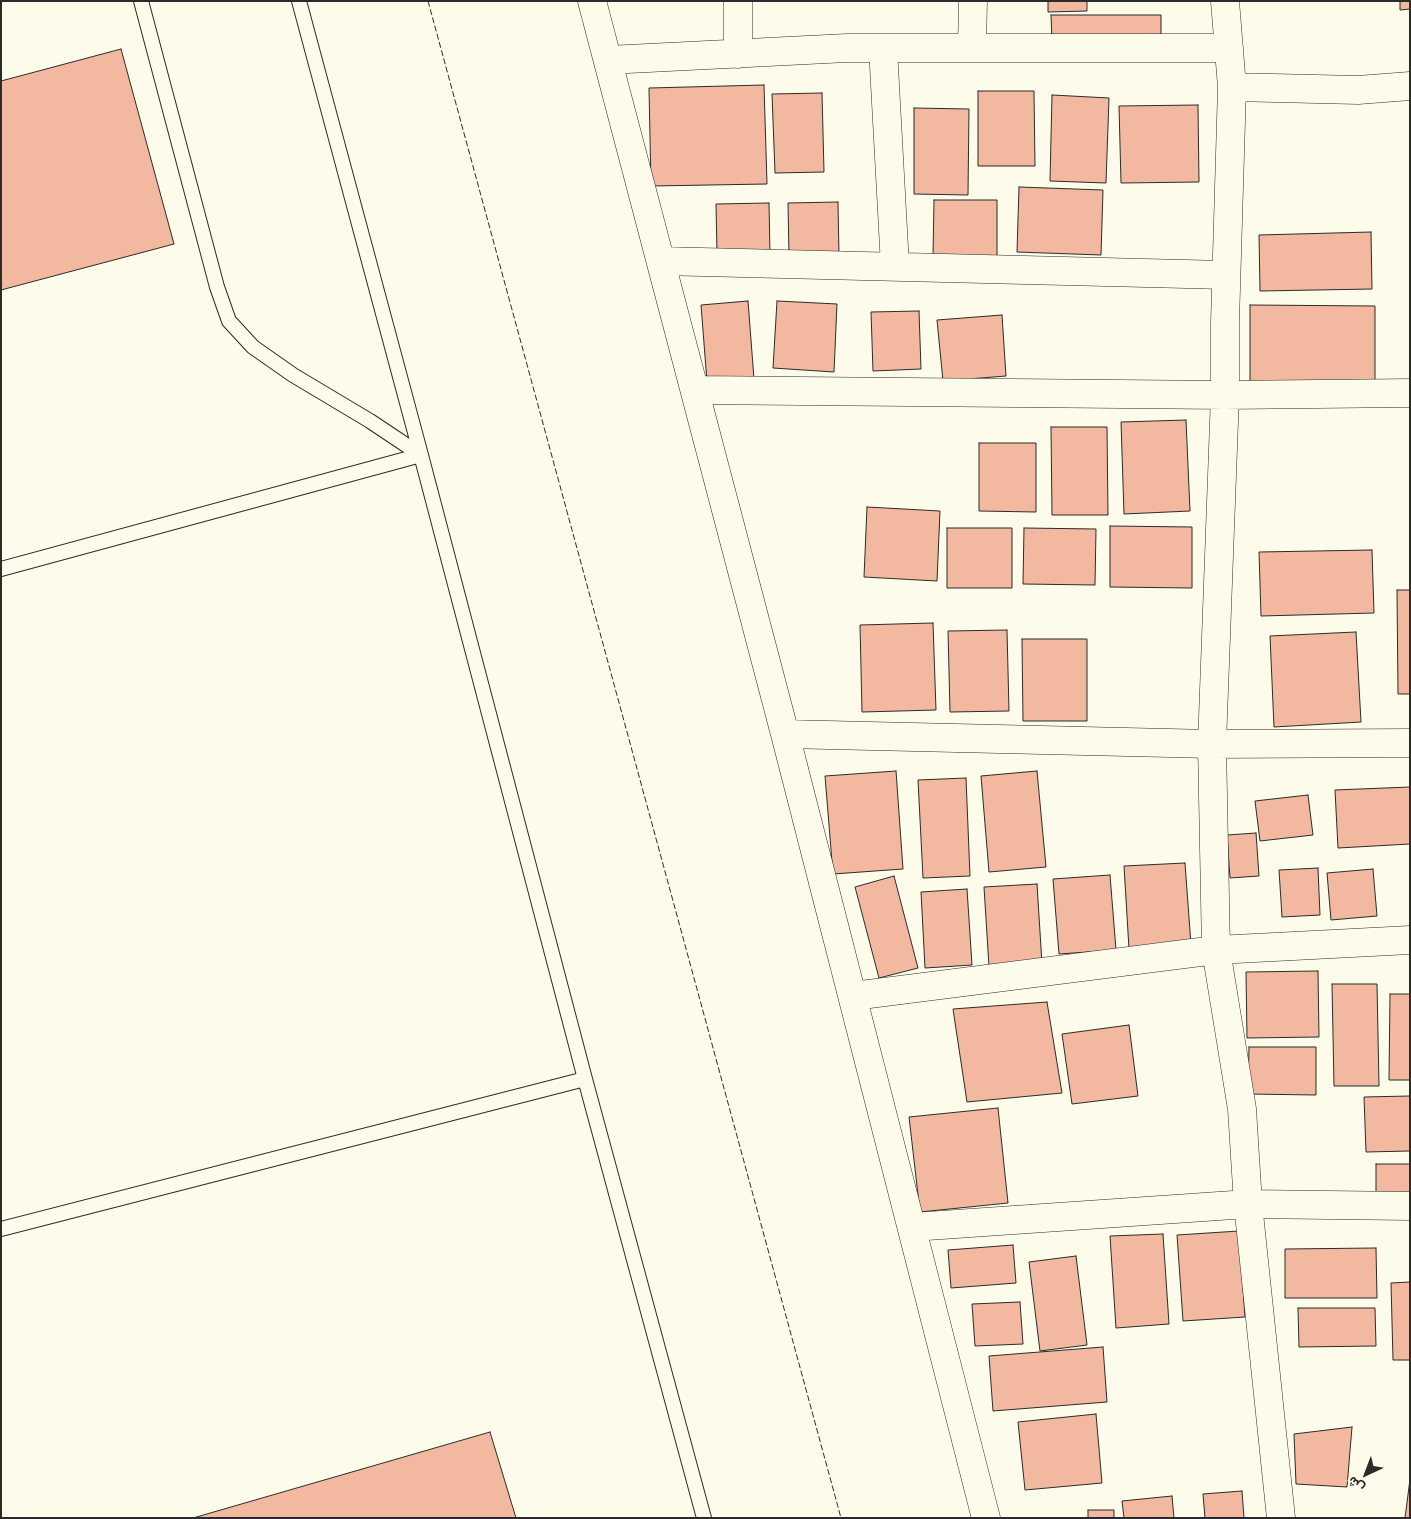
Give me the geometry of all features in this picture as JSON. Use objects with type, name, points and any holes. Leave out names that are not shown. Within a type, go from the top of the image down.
[{"type":"street","points":[[592,1],[786,734],[986,1518]]},
{"type":"street","points":[[738,1],[738,54]]},
{"type":"street","points":[[972,48],[973,1]]},
{"type":"street","points":[[1225,1],[1232,87],[1226,275],[1225,395],[1212,744],[1216,950],[1242,1109],[1248,1204],[1281,1518]]},
{"type":"street","points":[[608,60],[847,48],[1229,48]]},
{"type":"street","points":[[883,48],[895,266]]},
{"type":"street","points":[[1232,87],[1358,90],[1410,86]]},
{"type":"street","points":[[661,261],[1226,275]]},
{"type":"street","points":[[695,390],[1225,395],[1410,393]]},
{"type":"street","points":[[786,734],[1212,744],[1410,743]]},
{"type":"street","points":[[853,996],[1216,950],[1410,940]]},
{"type":"street","points":[[912,1227],[1248,1204],[1410,1206]]},
{"type":"lane","points":[[141,1],[217,287],[230,321],[253,347],[293,375],[370,421],[421,455]]},
{"type":"lane","points":[[299,1],[585,1079],[704,1518]]},
{"type":"lane","points":[[1,569],[421,455]]},
{"type":"lane","points":[[1,1230],[585,1079]]},
{"type":"building","points":[[1048,1],[1087,1],[1087,11],[1048,12]]},
{"type":"building","points":[[1400,1],[1410,1],[1410,9],[1400,10]]},
{"type":"building","points":[[1051,15],[1161,15],[1161,41],[1052,41]]},
{"type":"building","points":[[121,49],[174,244],[1,290],[1,81]]},
{"type":"building","points":[[764,85],[767,184],[651,186],[649,88]]},
{"type":"building","points":[[978,91],[1034,91],[1035,166],[978,166]]},
{"type":"building","points":[[822,93],[824,172],[775,173],[772,94]]},
{"type":"building","points":[[1052,95],[1109,98],[1106,183],[1050,181]]},
{"type":"building","points":[[1198,105],[1199,182],[1121,183],[1119,106]]},
{"type":"building","points":[[914,108],[969,109],[968,195],[914,194]]},
{"type":"building","points":[[1019,187],[1103,190],[1101,255],[1017,252]]},
{"type":"building","points":[[934,200],[997,200],[997,256],[933,256]]},
{"type":"building","points":[[838,202],[839,256],[789,257],[788,203]]},
{"type":"building","points":[[769,203],[770,254],[717,254],[716,204]]},
{"type":"building","points":[[1371,232],[1372,289],[1260,291],[1259,235]]},
{"type":"building","points":[[748,301],[754,379],[707,382],[701,305]]},
{"type":"building","points":[[777,301],[837,304],[834,372],[773,368]]},
{"type":"building","points":[[1250,305],[1375,306],[1375,385],[1250,384]]},
{"type":"building","points":[[919,311],[921,369],[873,371],[871,312]]},
{"type":"building","points":[[1002,315],[1006,376],[943,381],[937,320]]},
{"type":"building","points":[[1186,420],[1190,511],[1124,514],[1121,422]]},
{"type":"building","points":[[1051,427],[1107,427],[1108,515],[1052,515]]},
{"type":"building","points":[[979,443],[1036,443],[1036,512],[979,511]]},
{"type":"building","points":[[867,507],[940,511],[937,581],[864,577]]},
{"type":"building","points":[[1110,526],[1192,527],[1192,588],[1110,587]]},
{"type":"building","points":[[947,528],[1012,528],[1012,588],[947,588]]},
{"type":"building","points":[[1024,528],[1096,529],[1095,585],[1023,584]]},
{"type":"building","points":[[1372,550],[1374,613],[1261,616],[1259,552]]},
{"type":"building","points":[[1397,590],[1410,590],[1410,694],[1398,694]]},
{"type":"building","points":[[933,623],[936,710],[862,712],[860,625]]},
{"type":"building","points":[[1007,630],[1009,711],[950,712],[948,631]]},
{"type":"building","points":[[1356,632],[1361,722],[1274,727],[1270,636]]},
{"type":"building","points":[[1022,639],[1087,639],[1087,721],[1023,721]]},
{"type":"building","points":[[896,771],[903,869],[833,874],[825,776]]},
{"type":"building","points":[[1037,771],[1046,867],[989,872],[981,776]]},
{"type":"building","points":[[966,778],[970,876],[923,878],[918,780]]},
{"type":"building","points":[[1410,787],[1410,844],[1338,848],[1335,790]]},
{"type":"building","points":[[1308,795],[1313,835],[1260,841],[1255,801]]},
{"type":"building","points":[[1256,833],[1259,876],[1230,878],[1227,835]]},
{"type":"building","points":[[1185,863],[1191,945],[1129,949],[1124,866]]},
{"type":"building","points":[[1318,868],[1320,915],[1282,917],[1279,870]]},
{"type":"building","points":[[1373,869],[1377,916],[1331,920],[1327,873]]},
{"type":"building","points":[[1110,875],[1116,950],[1059,954],[1053,879]]},
{"type":"building","points":[[894,876],[918,968],[879,978],[855,887]]},
{"type":"building","points":[[1037,884],[1042,964],[989,967],[984,887]]},
{"type":"building","points":[[967,889],[972,965],[925,968],[921,892]]},
{"type":"building","points":[[1318,971],[1319,1037],[1247,1038],[1246,972]]},
{"type":"building","points":[[1332,984],[1377,984],[1379,1086],[1334,1086]]},
{"type":"building","points":[[1390,994],[1410,994],[1410,1080],[1389,1080]]},
{"type":"building","points":[[1047,1002],[1062,1093],[967,1102],[953,1009]]},
{"type":"building","points":[[1129,1025],[1138,1096],[1072,1104],[1062,1034]]},
{"type":"building","points":[[1249,1047],[1316,1047],[1316,1095],[1248,1094]]},
{"type":"building","points":[[1410,1096],[1410,1151],[1366,1152],[1364,1097]]},
{"type":"building","points":[[998,1108],[1008,1203],[920,1212],[909,1117]]},
{"type":"building","points":[[1376,1164],[1410,1164],[1410,1199],[1376,1200]]},
{"type":"building","points":[[1239,1231],[1245,1317],[1183,1321],[1177,1235]]},
{"type":"building","points":[[1163,1234],[1169,1324],[1116,1328],[1110,1236]]},
{"type":"building","points":[[1013,1245],[1016,1283],[951,1288],[948,1250]]},
{"type":"building","points":[[1376,1248],[1377,1298],[1285,1298],[1285,1249]]},
{"type":"building","points":[[1076,1256],[1087,1345],[1040,1351],[1029,1262]]},
{"type":"building","points":[[1410,1282],[1410,1360],[1393,1360],[1391,1283]]},
{"type":"building","points":[[1020,1302],[1023,1344],[975,1346],[972,1304]]},
{"type":"building","points":[[1298,1308],[1375,1308],[1376,1346],[1299,1347]]},
{"type":"building","points":[[1103,1347],[1107,1402],[993,1411],[989,1356]]},
{"type":"building","points":[[1096,1414],[1102,1483],[1025,1490],[1018,1422]]},
{"type":"building","points":[[1352,1427],[1347,1487],[1296,1484],[1294,1434]]},
{"type":"building","points":[[490,1432],[516,1518],[193,1518]]},
{"type":"building","points":[[1410,1479],[1410,1518],[1405,1518]]},
{"type":"building","points":[[1242,1491],[1244,1518],[1205,1518],[1203,1494]]},
{"type":"building","points":[[1172,1496],[1174,1518],[1124,1518],[1122,1501]]},
{"type":"building","points":[[1088,1510],[1114,1510],[1114,1518],[1088,1518]]},
{"type":"fence","points":[[428,1],[841,1518]]}]
